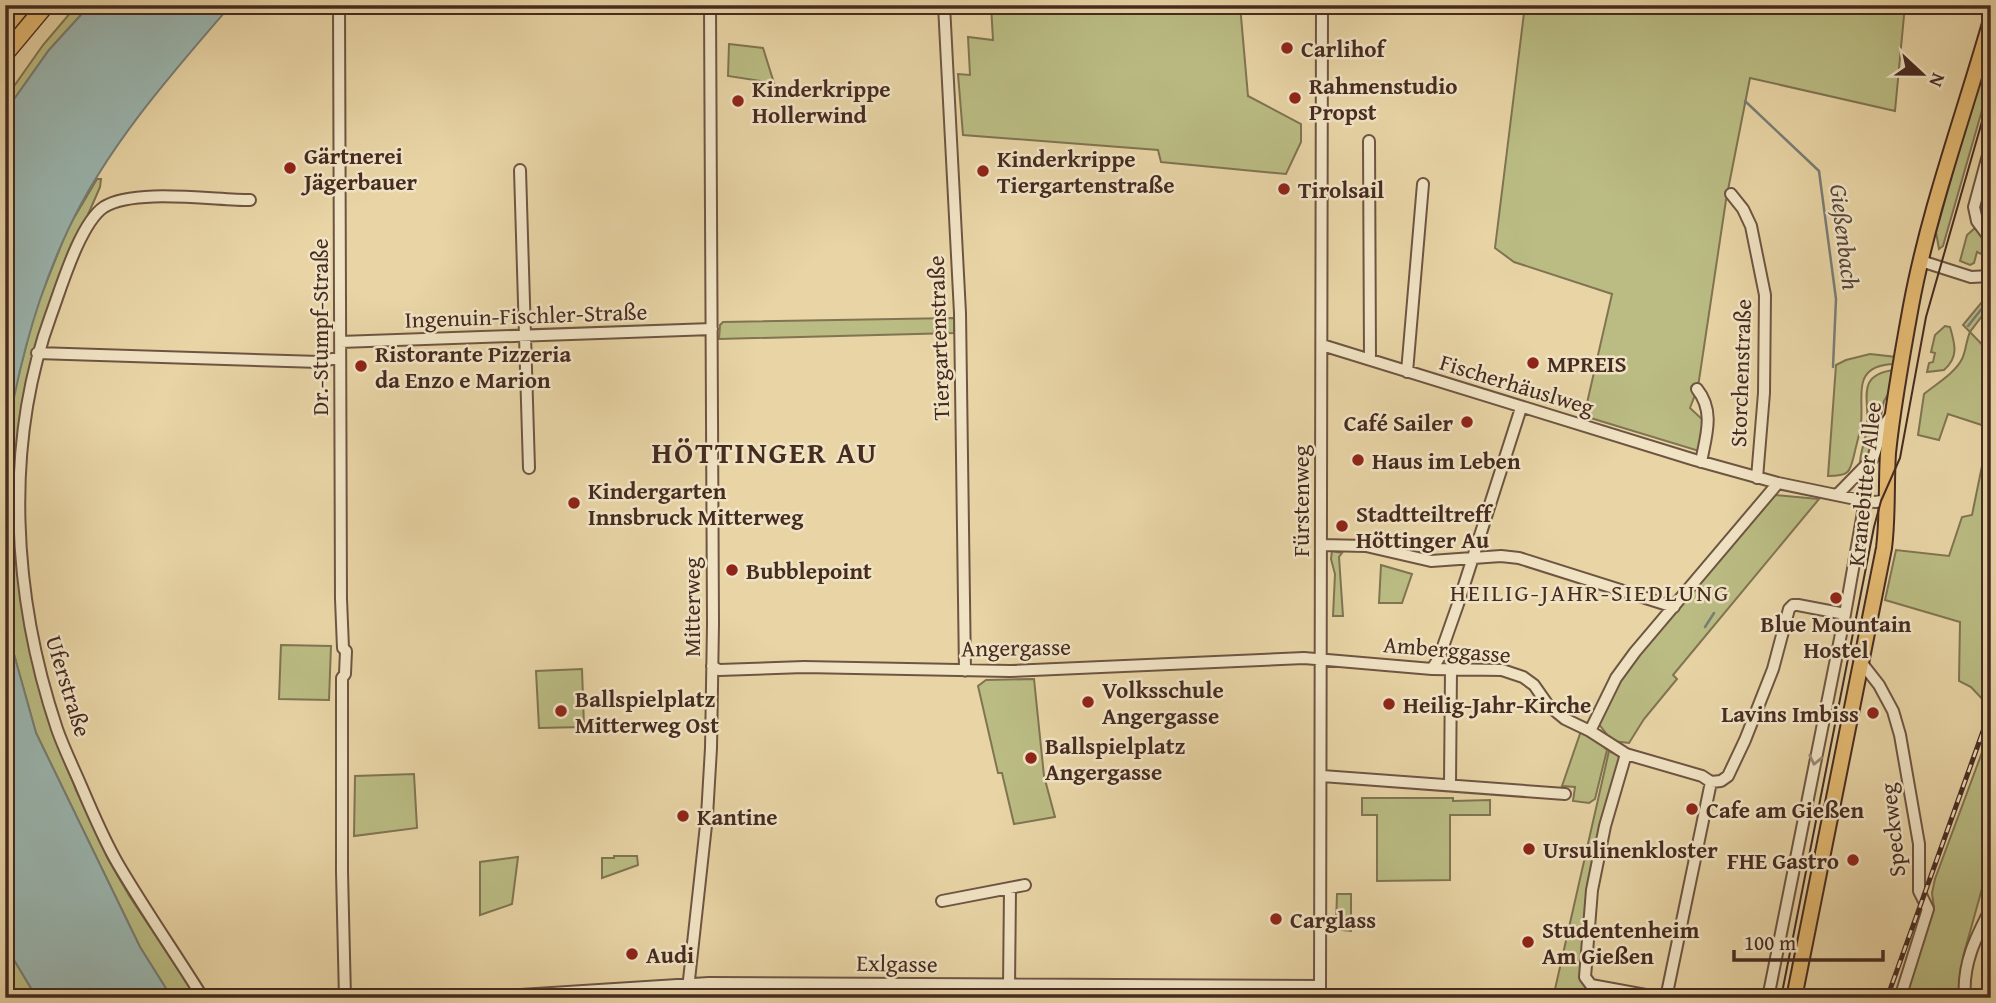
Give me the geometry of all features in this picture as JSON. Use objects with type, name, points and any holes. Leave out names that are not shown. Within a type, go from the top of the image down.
[{"type":"highway","points":[[5,27],[23,5]]},
{"type":"highway","points":[[5,54],[46,5]]},
{"type":"main road","name":"Kranebitter Allee","points":[[1794,998],[1884,548],[1893,412],[1921,261],[1991,20]]},
{"type":"street","name":"Dr.-Stumpf-Straße","points":[[339,5],[343,648],[340,650],[340,674],[345,998]]},
{"type":"street","name":"Mitterweg","points":[[687,998],[709,791],[712,666],[710,5]]},
{"type":"street","name":"Tiergartenstraße","points":[[944,5],[960,313],[965,671]]},
{"type":"street","name":"Fürstenweg","points":[[1320,992],[1322,5]]},
{"type":"street","points":[[1369,141],[1370,359]]},
{"type":"street","points":[[1991,144],[1974,207],[1977,221],[1991,240]]},
{"type":"street","points":[[520,170],[529,468]]},
{"type":"street","points":[[1407,372],[1423,184]]},
{"type":"street","name":"Storchenstraße","points":[[1731,194],[1743,209],[1751,226],[1765,295],[1765,393],[1757,478]]},
{"type":"street","name":"Uferstraße","points":[[203,998],[101,833],[58,732],[41,675],[24,589],[20,511],[22,456],[37,352],[66,273],[87,226],[104,207],[135,197],[250,200]]},
{"type":"street","points":[[1921,261],[1975,277],[1991,276]]},
{"type":"street","name":"Ingenuin-Fischler-Straße","points":[[340,342],[712,330]]},
{"type":"street","name":"Fischerhäuslweg","points":[[1322,345],[1757,478],[1865,501],[1886,500]]},
{"type":"street","points":[[37,352],[320,362],[340,357]]},
{"type":"street","points":[[1697,388],[1708,411],[1701,462]]},
{"type":"street","points":[[1432,669],[1439,658],[1474,557],[1521,408]]},
{"type":"street","points":[[1839,494],[1873,458],[1883,427],[1893,412]]},
{"type":"street","points":[[1590,731],[1616,678],[1635,652],[1777,483]]},
{"type":"street","name":"Kranebitter Allee","points":[[1768,998],[1865,501]]},
{"type":"street","points":[[1321,545],[1366,546],[1431,561],[1501,556],[1519,558],[1674,607]]},
{"type":"street","points":[[1626,754],[1605,826],[1592,890],[1585,977],[1591,985],[1664,998],[1711,782],[1721,781],[1728,776],[1739,752],[1770,679],[1790,607],[1798,605],[1845,614]]},
{"type":"street","name":"Angergasse","points":[[712,666],[719,670],[922,667],[965,671],[1321,659]]},
{"type":"street","name":"Amberggasse","points":[[1321,659],[1432,669],[1502,670],[1516,674],[1534,685],[1548,705],[1565,719],[1626,754],[1702,776],[1711,782]]},
{"type":"street","name":"Speckweg","points":[[1861,662],[1879,685],[1893,711],[1900,735],[1919,844],[1919,891],[1928,909],[1900,998]]},
{"type":"street","points":[[1450,784],[1451,670]]},
{"type":"street","points":[[1322,776],[1565,794]]},
{"type":"street","points":[[942,901],[1025,885]]},
{"type":"street","points":[[1009,986],[1010,889]]},
{"type":"street","points":[[1965,998],[1969,957],[1991,908]]},
{"type":"street","name":"Exlgasse","points":[[474,998],[728,983],[1320,992]]},
{"type":"green space","points":[[77,5],[90,5],[49,50],[5,112],[5,99],[43,45]]},
{"type":"green space","points":[[991,5],[1240,5],[1248,96],[1301,124],[1301,142],[1286,174],[1161,162],[1158,150],[963,135],[958,74],[970,75],[968,37],[993,40]]},
{"type":"green space","points":[[1525,5],[1905,5],[1895,111],[1750,78],[1726,200],[1698,387],[1690,408],[1704,421],[1699,451],[1584,416],[1612,294],[1514,262],[1495,248]]},
{"type":"green space","points":[[1991,39],[1991,79],[1943,246],[1939,249],[1936,232]]},
{"type":"green space","points":[[729,44],[763,48],[774,83],[728,76]]},
{"type":"green space","points":[[97,179],[101,179],[100,187],[43,322],[30,369],[15,507],[46,707],[76,790],[108,859],[130,897],[197,998],[172,998],[140,947],[36,733],[8,633],[5,603],[5,450],[13,397],[35,311],[68,228]]},
{"type":"green space","points":[[1975,228],[1991,246],[1991,266],[1986,266],[1988,257],[1977,252],[1974,263],[1970,265],[1960,261],[1967,235]]},
{"type":"green space","points":[[1991,291],[1991,304],[1970,332],[1963,325]]},
{"type":"green space","points":[[954,318],[954,333],[719,339],[720,325],[723,322]]},
{"type":"green space","points":[[1945,326],[1950,327],[1954,355],[1944,370],[1927,372],[1935,353],[1931,352],[1935,335]]},
{"type":"green space","points":[[1970,332],[1991,354],[1991,428],[1948,414],[1939,440],[1918,435],[1924,394],[1959,364]]},
{"type":"green space","points":[[1870,354],[1896,357],[1895,364],[1881,366],[1866,376],[1861,393],[1861,427],[1850,468],[1841,475],[1828,476],[1836,365]]},
{"type":"green space","points":[[1893,370],[1891,389],[1884,401],[1874,450],[1860,466],[1867,427],[1869,383],[1881,373]]},
{"type":"green space","points":[[1991,454],[1991,692],[1986,703],[1971,687],[1959,681],[1960,622],[1885,600],[1896,550],[1949,556],[1962,517],[1972,515],[1982,466]]},
{"type":"green space","points":[[1775,495],[1819,499],[1673,675],[1677,679],[1644,719],[1629,743],[1612,741],[1595,719],[1616,678]]},
{"type":"green space","points":[[1332,551],[1342,553],[1339,557],[1343,616],[1333,616],[1335,574]]},
{"type":"green space","points":[[1381,565],[1412,574],[1402,603],[1379,603]]},
{"type":"green space","points":[[281,645],[331,646],[329,700],[279,699]]},
{"type":"green space","points":[[582,669],[584,727],[539,728],[536,671]]},
{"type":"green space","points":[[1034,679],[1044,776],[1055,817],[1014,824],[1002,773],[998,773],[978,686],[986,680]]},
{"type":"green space","points":[[1581,731],[1595,738],[1607,750],[1595,799],[1589,803],[1573,801],[1575,787],[1562,786]]},
{"type":"green space","points":[[1984,747],[1991,775],[1991,839],[1983,885],[1963,957],[1962,998],[1905,998],[1934,908],[1932,893],[1935,879]]},
{"type":"green space","points":[[1609,751],[1623,757],[1592,890],[1587,982],[1583,998],[1553,998]]},
{"type":"green space","points":[[414,774],[417,828],[354,836],[355,776]]},
{"type":"green space","points":[[1362,798],[1490,800],[1490,815],[1450,815],[1450,880],[1377,881],[1377,815],[1362,815]]},
{"type":"green space","points":[[637,856],[638,865],[602,878],[602,858]]},
{"type":"green space","points":[[518,857],[512,904],[480,915],[480,862]]},
{"type":"green space","points":[[1337,894],[1351,894],[1351,931],[1342,930],[1336,924]]},
{"type":"green space","points":[[5,945],[37,998],[5,998]]},
{"type":"water","points":[[90,5],[231,5],[142,112],[83,200],[56,256],[36,310],[15,393],[5,450],[5,112],[49,50]]},
{"type":"water","points":[[5,603],[8,633],[36,733],[140,947],[172,998],[37,998],[5,945]]},
{"type":"waterway","name":"Gießenbach","points":[[1745,101],[1819,171],[1836,299],[1833,367]]},
{"type":"waterway","points":[[1968,326],[1991,297]]},
{"type":"waterway","points":[[1705,627],[1714,613]]},
{"type":"tram line","points":[[1781,998],[1874,527],[1881,501],[1900,458],[1926,317],[1991,90]]},
{"type":"railway","points":[[1887,998],[1991,709]]},
{"type":"place","name":"Carlihof","points":[[1287,48]]},
{"type":"place","name":"Rahmenstudio Propst","points":[[1295,98]]},
{"type":"place","name":"Kinderkrippe Hollerwind","points":[[738,101]]},
{"type":"place","name":"Gärtnerei Jägerbauer","points":[[290,168]]},
{"type":"place","name":"Kinderkrippe Tiergartenstraße","points":[[983,171]]},
{"type":"place","name":"Tirolsail","points":[[1284,189]]},
{"type":"place","name":"MPREIS","points":[[1533,363]]},
{"type":"place","name":"Ristorante Pizzeria da Enzo e Marion","points":[[361,366]]},
{"type":"place","name":"Café Sailer","points":[[1467,422]]},
{"type":"place","name":"Haus im Leben","points":[[1358,460]]},
{"type":"place","name":"Kindergarten Innsbruck Mitterweg","points":[[574,503]]},
{"type":"place","name":"Stadtteiltreff Höttinger Au","points":[[1342,526]]},
{"type":"place","name":"Bubblepoint","points":[[732,570]]},
{"type":"place","name":"Blue Mountain Hostel","points":[[1836,598]]},
{"type":"place","name":"Volksschule Angergasse","points":[[1088,702]]},
{"type":"place","name":"Heilig-Jahr-Kirche","points":[[1389,704]]},
{"type":"place","name":"Ballspielplatz Mitterweg Ost","points":[[561,711]]},
{"type":"place","name":"Lavins Imbiss","points":[[1873,713]]},
{"type":"place","name":"Ballspielplatz Angergasse","points":[[1031,758]]},
{"type":"place","name":"Cafe am Gießen","points":[[1692,809]]},
{"type":"place","name":"Kantine","points":[[683,816]]},
{"type":"place","name":"Ursulinenkloster","points":[[1529,849]]},
{"type":"place","name":"FHE Gastro","points":[[1853,860]]},
{"type":"place","name":"Carglass","points":[[1276,919]]},
{"type":"place","name":"Studentenheim Am Gießen","points":[[1528,942]]},
{"type":"place","name":"Audi","points":[[632,954]]},
{"type":"district","name":"HÖTTINGER AU","points":[[765,452]]},
{"type":"district","name":"HEILIG-JAHR-SIEDLUNG","points":[[1590,592]]}]
